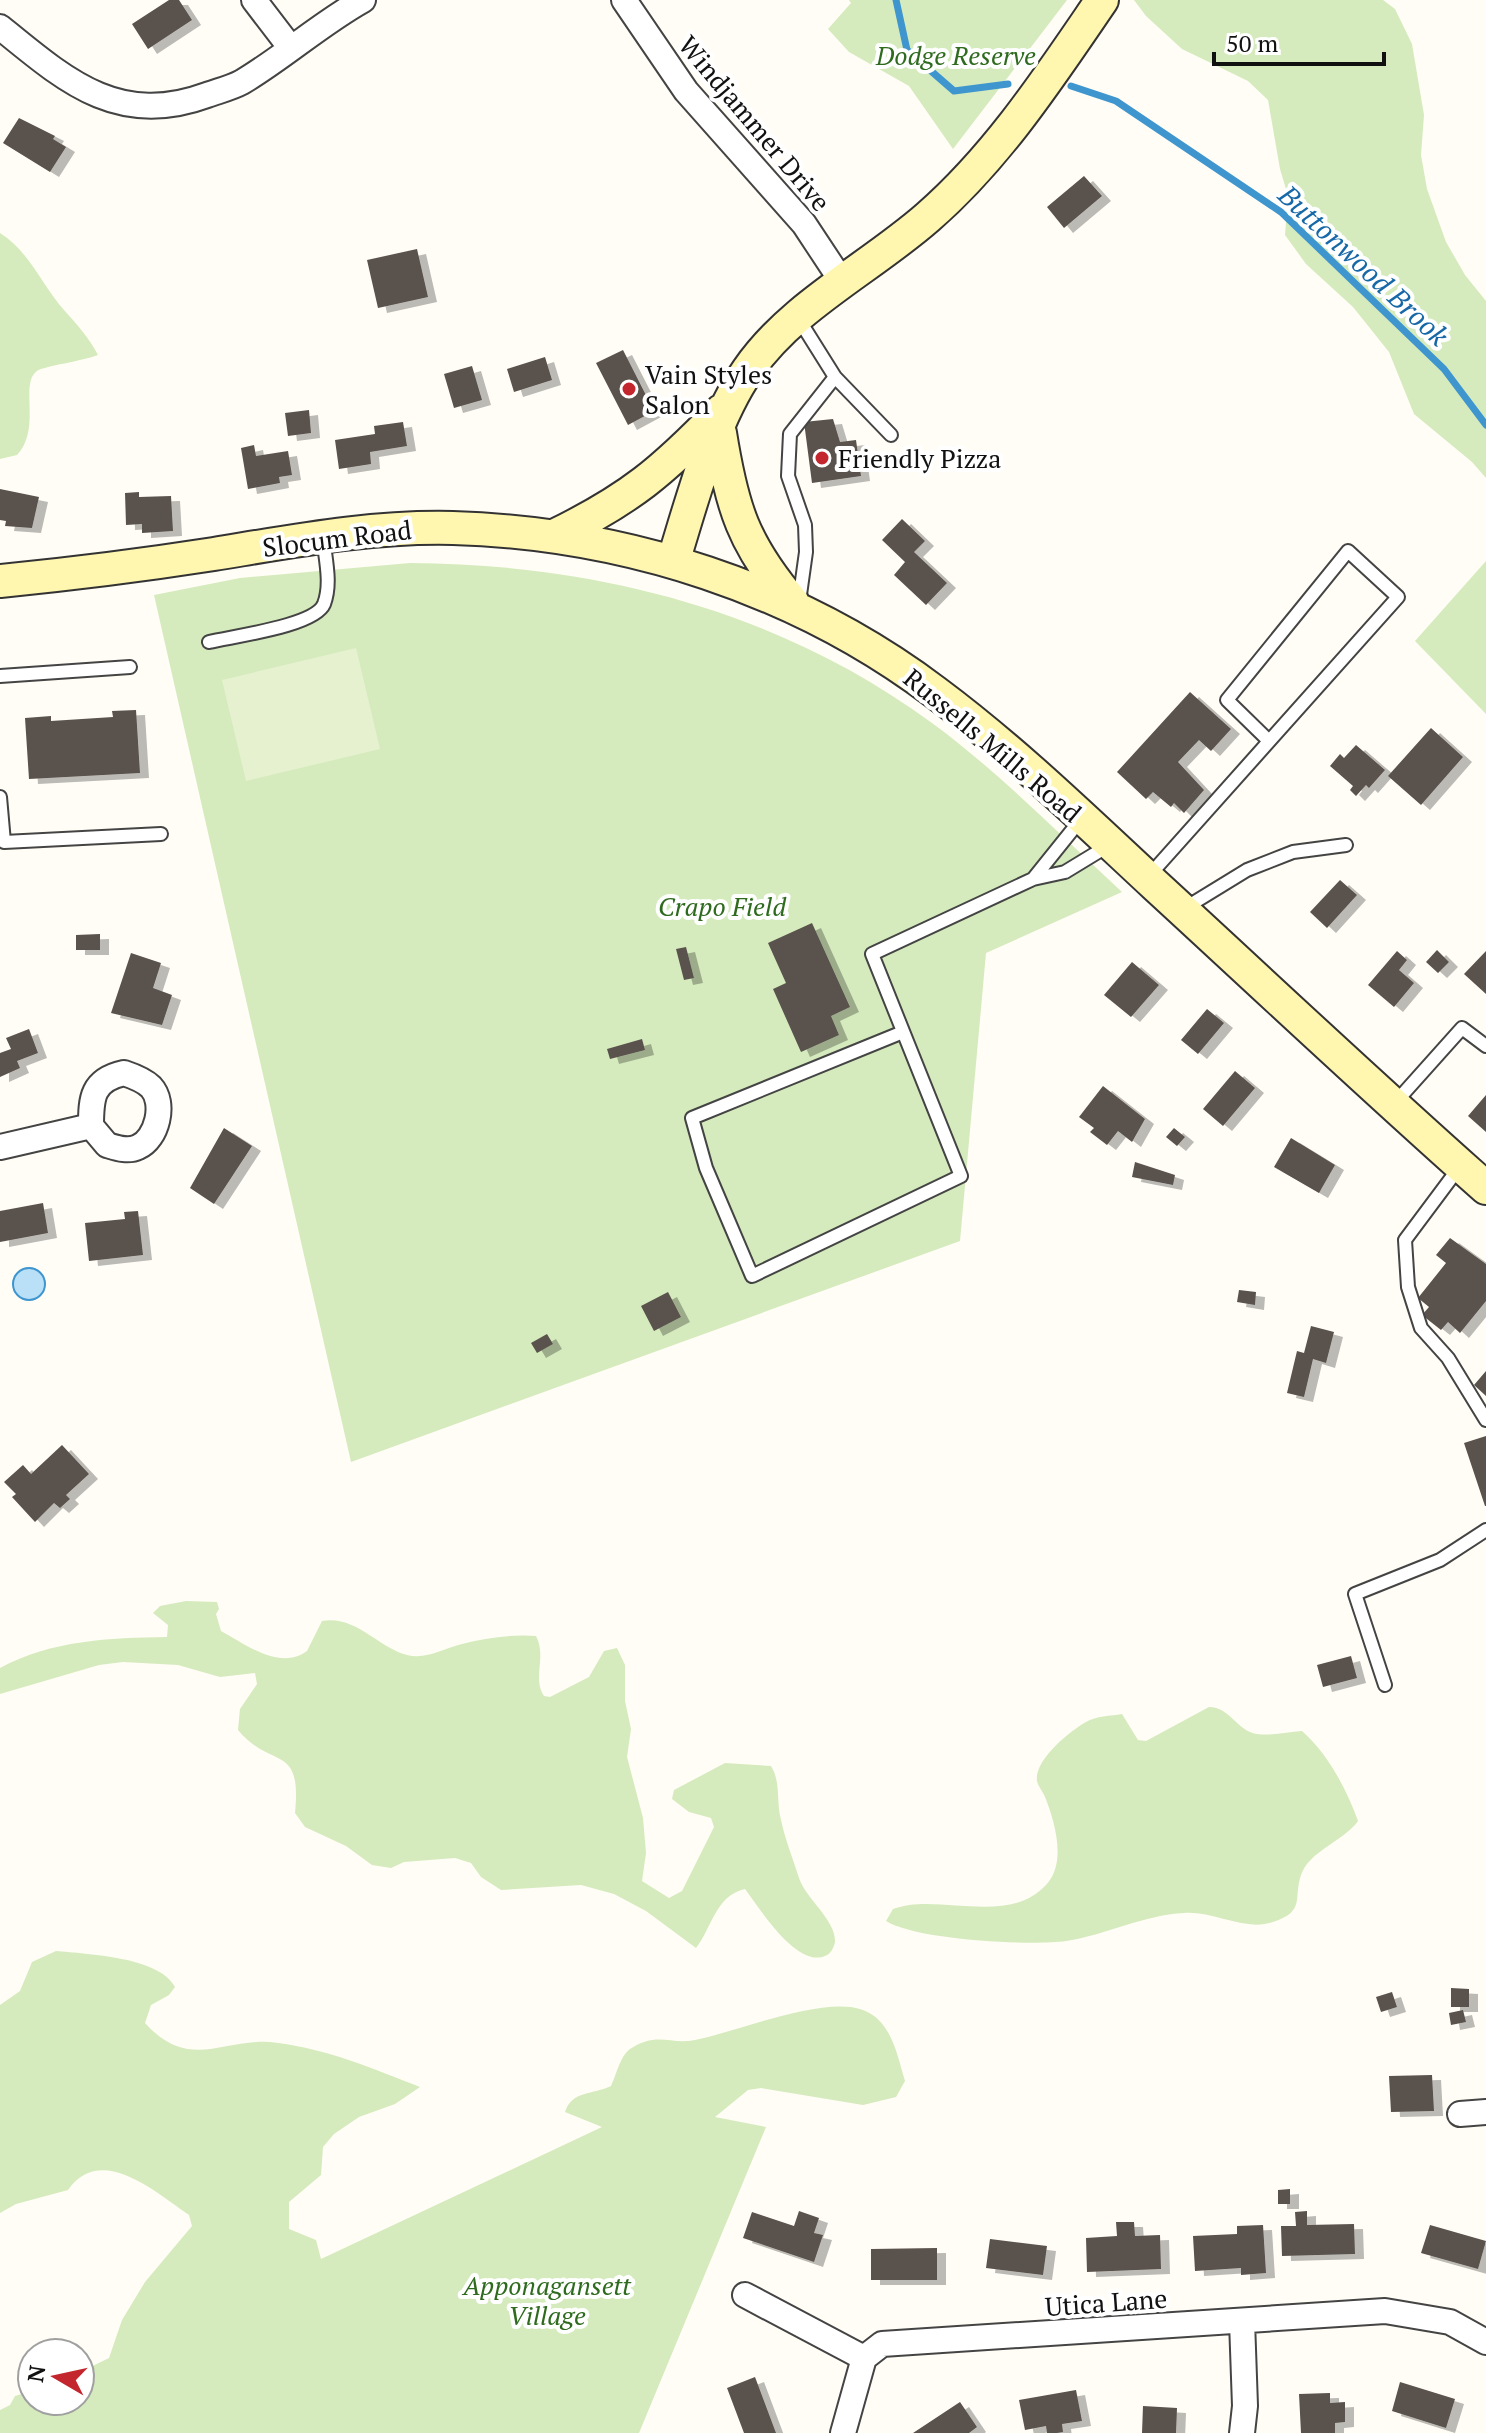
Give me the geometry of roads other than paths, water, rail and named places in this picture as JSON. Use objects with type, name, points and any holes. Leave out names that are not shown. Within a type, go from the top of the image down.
[{"type":"main road","points":[[673,562],[724,416],[760,354],[798,318],[927,218],[976,170],[1047,80],[1102,0]]},
{"type":"main road","points":[[554,536],[613,507],[640,488],[724,416]]},
{"type":"main road","points":[[724,416],[735,512],[766,571],[798,609]]},
{"type":"main road","name":"Slocum Road","points":[[0,581],[156,563],[323,535],[409,528],[554,536],[673,562]]},
{"type":"main road","name":"Russells Mills Road","points":[[673,562],[798,609],[870,649],[933,690],[1111,844],[1486,1188]]},
{"type":"street","points":[[254,0],[290,47]]},
{"type":"street","points":[[0,27],[73,83],[100,98],[144,108],[190,102],[240,83],[329,18],[363,0]]},
{"type":"street","name":"Windjammer Drive","points":[[624,0],[686,91],[804,224],[843,283]]},
{"type":"street","points":[[0,1147],[91,1126]]},
{"type":"street","points":[[1460,2114],[1486,2112]]},
{"type":"street","points":[[745,2295],[864,2358],[843,2433]]},
{"type":"street","name":"Utica Lane","points":[[864,2358],[882,2344],[1385,2311],[1450,2322],[1486,2342]]},
{"type":"street","points":[[1242,2321],[1245,2406],[1242,2433]]},
{"type":"lane","points":[[798,318],[835,377],[891,435]]},
{"type":"lane","points":[[798,609],[805,525],[788,476],[790,434],[835,377]]},
{"type":"lane","points":[[209,642],[310,619],[323,607],[328,587],[323,535]]},
{"type":"lane","points":[[1147,878],[1398,597],[1348,551],[1227,700],[1269,741]]},
{"type":"lane","points":[[0,676],[130,667]]},
{"type":"lane","points":[[0,797],[4,842],[161,834]]},
{"type":"lane","points":[[1033,879],[1082,818]]},
{"type":"lane","points":[[903,1032],[692,1118],[706,1168],[752,1276],[961,1176],[872,954],[1033,879],[1065,872],[1111,844]]},
{"type":"lane","points":[[1182,910],[1247,870],[1293,852],[1346,845]]},
{"type":"lane","points":[[1394,1104],[1462,1028],[1486,1046]]},
{"type":"lane","points":[[1461,1165],[1405,1240],[1408,1287],[1421,1328],[1448,1358],[1486,1420]]},
{"type":"lane","points":[[1385,1685],[1355,1594],[1440,1560],[1486,1530]]},
{"type":"water","points":[[29,1268],[40,1273],[45,1284],[40,1295],[29,1300],[18,1295],[13,1284],[18,1273]]},
{"type":"waterway","name":"Buttonwood Brook","points":[[896,0],[907,50],[954,91],[1008,84]]},
{"type":"waterway","name":"Buttonwood Brook","points":[[1071,86],[1116,101],[1281,212],[1444,369],[1486,425]]},
{"type":"place","name":"Vain Styles Salon","points":[[629,389]]},
{"type":"place","name":"Friendly Pizza","points":[[822,458]]},
{"type":"park label","name":"Dodge Reserve","points":[[956,55]]},
{"type":"park label","name":"Crapo Field","points":[[722,906]]},
{"type":"park label","name":"Apponagansett Village","points":[[547,2300]]}]
